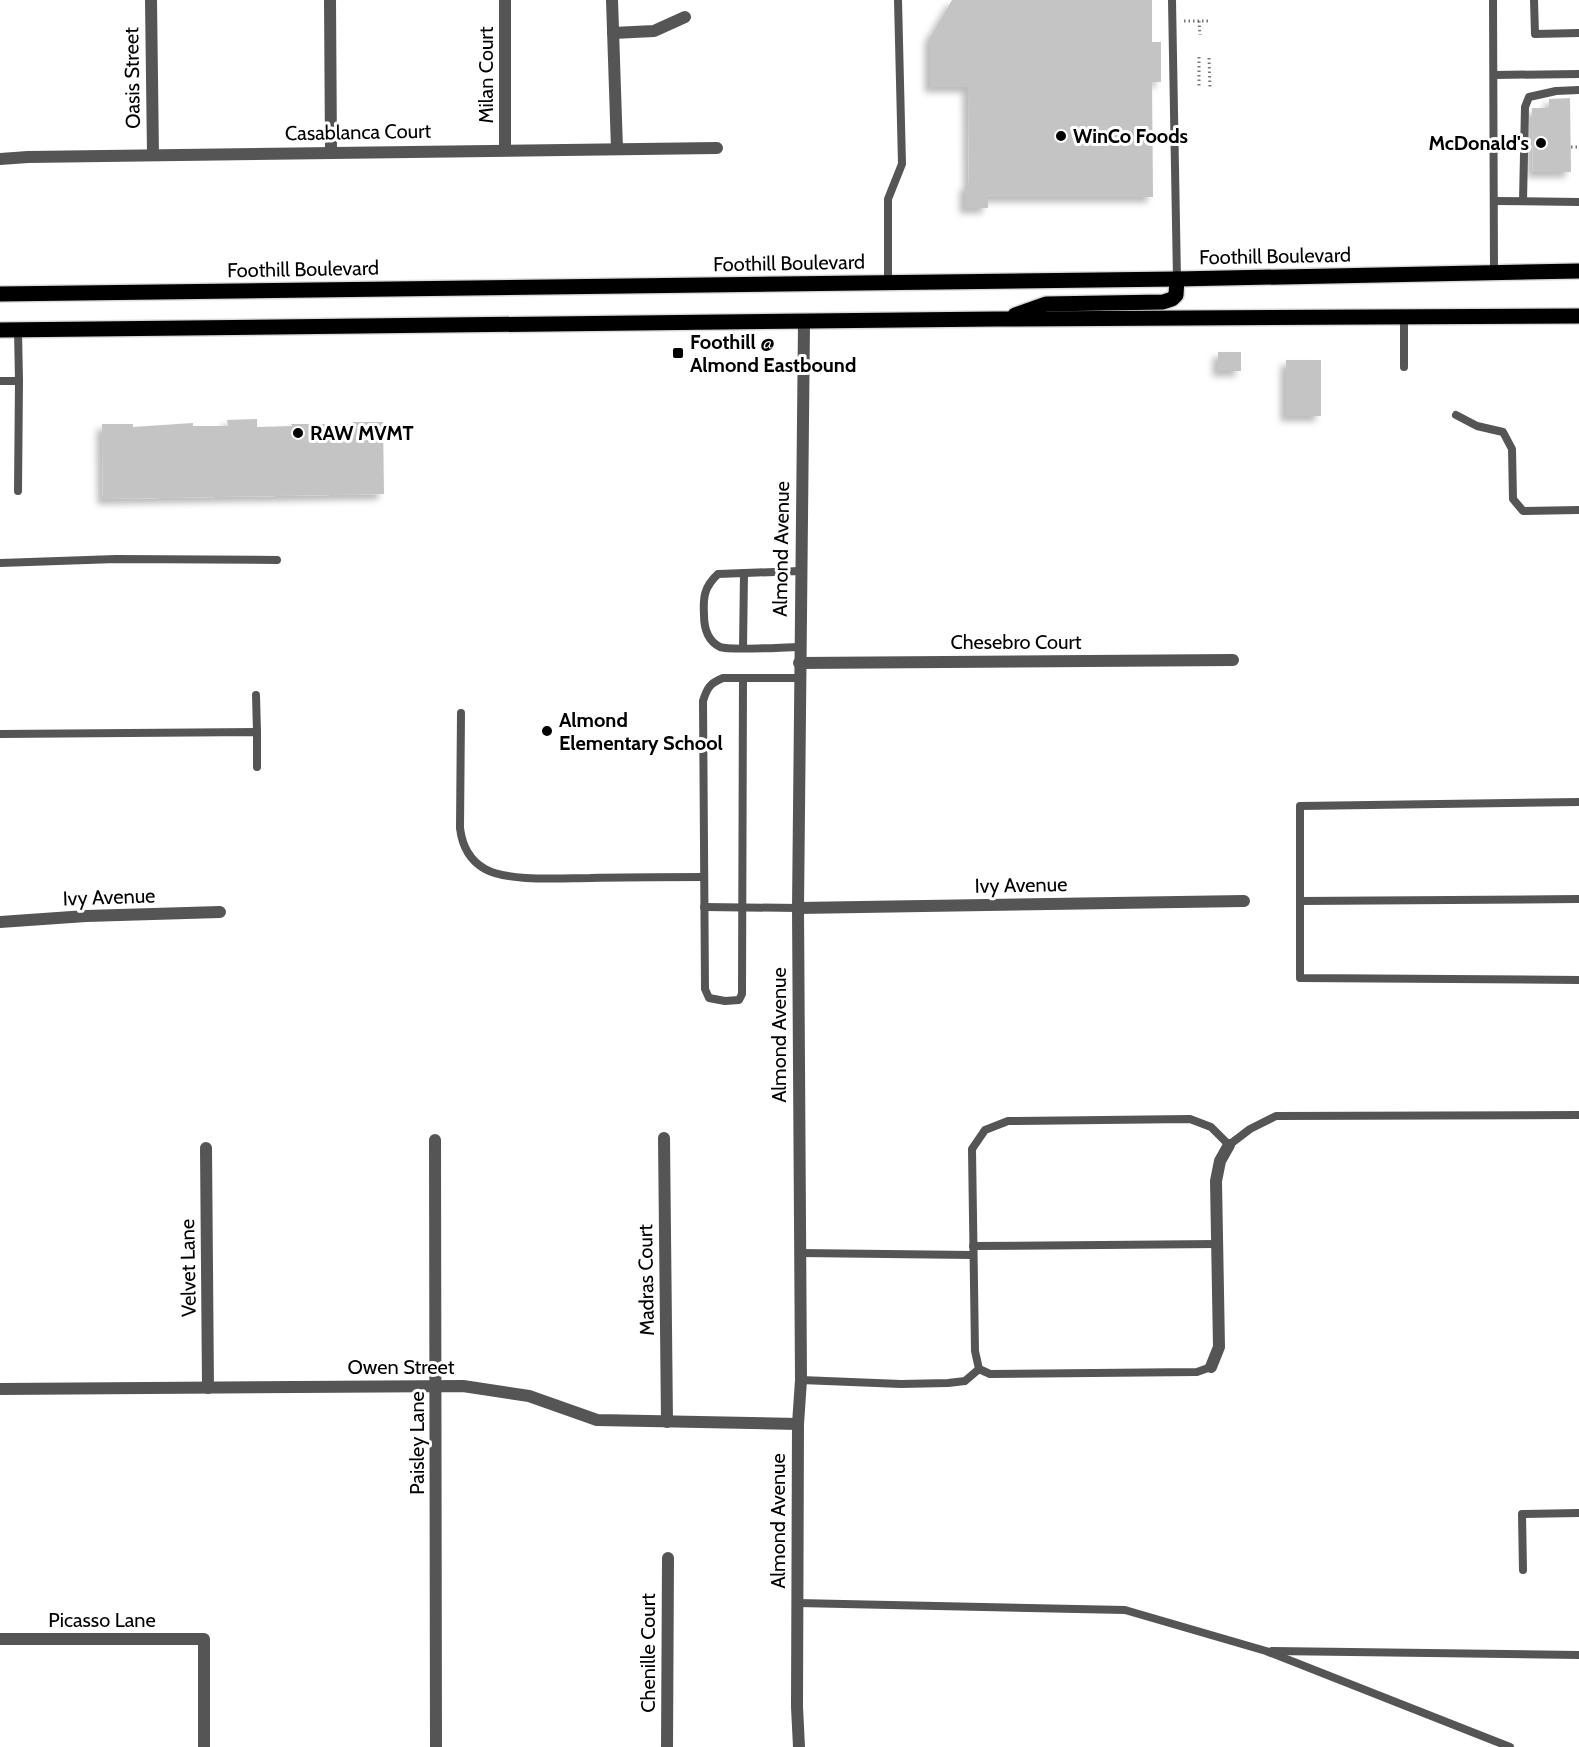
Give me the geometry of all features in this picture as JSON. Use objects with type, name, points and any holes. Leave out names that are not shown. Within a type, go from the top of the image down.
[{"type":"main road","name":"Foothill Boulevard","points":[[0,294],[1177,279],[1579,271]]},
{"type":"main road","points":[[1004,319],[1046,304],[1163,302],[1176,295],[1177,279]]},
{"type":"main road","points":[[0,330],[804,323],[1004,319],[1579,316]]},
{"type":"street","name":"Oasis Street","points":[[151,0],[153,155]]},
{"type":"street","points":[[330,0],[332,152]]},
{"type":"street","name":"Milan Court","points":[[505,0],[505,150]]},
{"type":"street","points":[[612,0],[617,149]]},
{"type":"street","points":[[613,33],[654,31],[685,17]]},
{"type":"street","name":"Casablanca Court","points":[[0,159],[332,152],[717,148]]},
{"type":"street","name":"Almond Avenue","points":[[799,1747],[797,1603],[798,1424],[801,1380],[798,908],[804,323]]},
{"type":"street","name":"Chesebro Court","points":[[799,663],[1233,660]]},
{"type":"street","name":"Ivy Avenue","points":[[798,908],[1244,901]]},
{"type":"street","name":"Ivy Avenue","points":[[0,922],[86,916],[220,912]]},
{"type":"street","name":"Madras Court","points":[[664,1138],[667,1422]]},
{"type":"street","name":"Paisley Lane","points":[[435,1140],[436,1747]]},
{"type":"street","points":[[1211,1367],[1219,1347],[1216,1181],[1220,1161],[1229,1144]]},
{"type":"street","name":"Velvet Lane","points":[[206,1148],[208,1388]]},
{"type":"street","name":"Owen Street","points":[[0,1389],[463,1386],[529,1396],[597,1420],[798,1424]]},
{"type":"street","name":"Chenille Court","points":[[667,1747],[668,1558]]},
{"type":"street","name":"Picasso Lane","points":[[0,1640],[204,1640],[204,1747]]},
{"type":"lane","points":[[888,282],[888,199],[902,164],[898,0]]},
{"type":"lane","points":[[1172,0],[1177,279]]},
{"type":"lane","points":[[1493,0],[1494,272]]},
{"type":"lane","points":[[1534,0],[1535,34],[1579,33]]},
{"type":"lane","points":[[1494,75],[1579,74]]},
{"type":"lane","points":[[1523,201],[1525,107],[1529,97],[1556,91],[1579,90]]},
{"type":"lane","points":[[1566,91],[1579,97]]},
{"type":"lane","points":[[1495,201],[1579,202]]},
{"type":"lane","points":[[1404,317],[1404,367]]},
{"type":"lane","points":[[18,330],[18,491]]},
{"type":"lane","points":[[0,381],[19,381]]},
{"type":"lane","points":[[1456,415],[1477,426],[1503,432],[1512,449],[1513,499],[1523,512],[1579,510]]},
{"type":"lane","points":[[0,563],[116,559],[277,560]]},
{"type":"lane","points":[[799,647],[721,647],[709,638],[704,623],[703,600],[708,583],[718,574],[800,571]]},
{"type":"lane","points":[[743,648],[744,573]]},
{"type":"lane","points":[[743,678],[742,994],[740,1000],[726,1001],[709,998],[705,989],[703,701],[706,690],[712,682],[723,678],[743,678],[799,678]]},
{"type":"lane","points":[[256,695],[257,766]]},
{"type":"lane","points":[[461,713],[460,828],[462,843],[469,855],[483,868],[506,875],[540,878],[704,878]]},
{"type":"lane","points":[[0,734],[257,732]]},
{"type":"lane","points":[[1579,802],[1300,806],[1300,978],[1579,980]]},
{"type":"lane","points":[[1300,901],[1579,899]]},
{"type":"lane","points":[[704,907],[798,908]]},
{"type":"lane","points":[[979,1369],[975,1351],[972,1149],[985,1130],[1008,1121],[1190,1119],[1211,1127],[1229,1144],[1250,1129],[1276,1116],[1579,1115]]},
{"type":"lane","points":[[799,1253],[1217,1244]]},
{"type":"lane","points":[[979,1369],[990,1374],[1197,1372],[1211,1367]]},
{"type":"lane","points":[[801,1380],[901,1384],[948,1383],[965,1381],[979,1369]]},
{"type":"lane","points":[[1523,1570],[1522,1514],[1579,1513]]},
{"type":"lane","points":[[797,1603],[1125,1610],[1266,1651],[1510,1747]]},
{"type":"lane","points":[[1266,1651],[1579,1655]]},
{"type":"path","points":[[1199,21],[1200,35]]},
{"type":"path","points":[[1199,57],[1199,87]]},
{"type":"path","points":[[1209,58],[1209,88]]},
{"type":"path","points":[[1571,147],[1579,147]]},
{"type":"building","name":"WinCo Foods","points":[[952,0],[1152,0],[1152,42],[1161,42],[1161,82],[1152,82],[1153,197],[988,197],[988,208],[965,208],[965,185],[969,185],[968,87],[930,87],[930,37]]},
{"type":"building","points":[[1570,98],[1571,172],[1533,172],[1532,108],[1549,108],[1549,99]]},
{"type":"building","points":[[1218,352],[1241,352],[1241,371],[1218,371]]},
{"type":"building","points":[[1286,360],[1321,360],[1321,416],[1286,416]]},
{"type":"building","points":[[257,419],[257,427],[383,422],[384,494],[103,499],[102,424],[133,424],[133,427],[193,423],[193,426],[228,426],[227,420]]},
{"type":"place","name":"WinCo Foods","points":[[1061,136]]},
{"type":"place","name":"McDonald's","points":[[1541,143]]},
{"type":"place","name":"Foothill @ Almond Eastbound","points":[[678,353]]},
{"type":"place","name":"RAW MVMT","points":[[298,433]]},
{"type":"place","name":"Almond Elementary School","points":[[547,731]]}]
